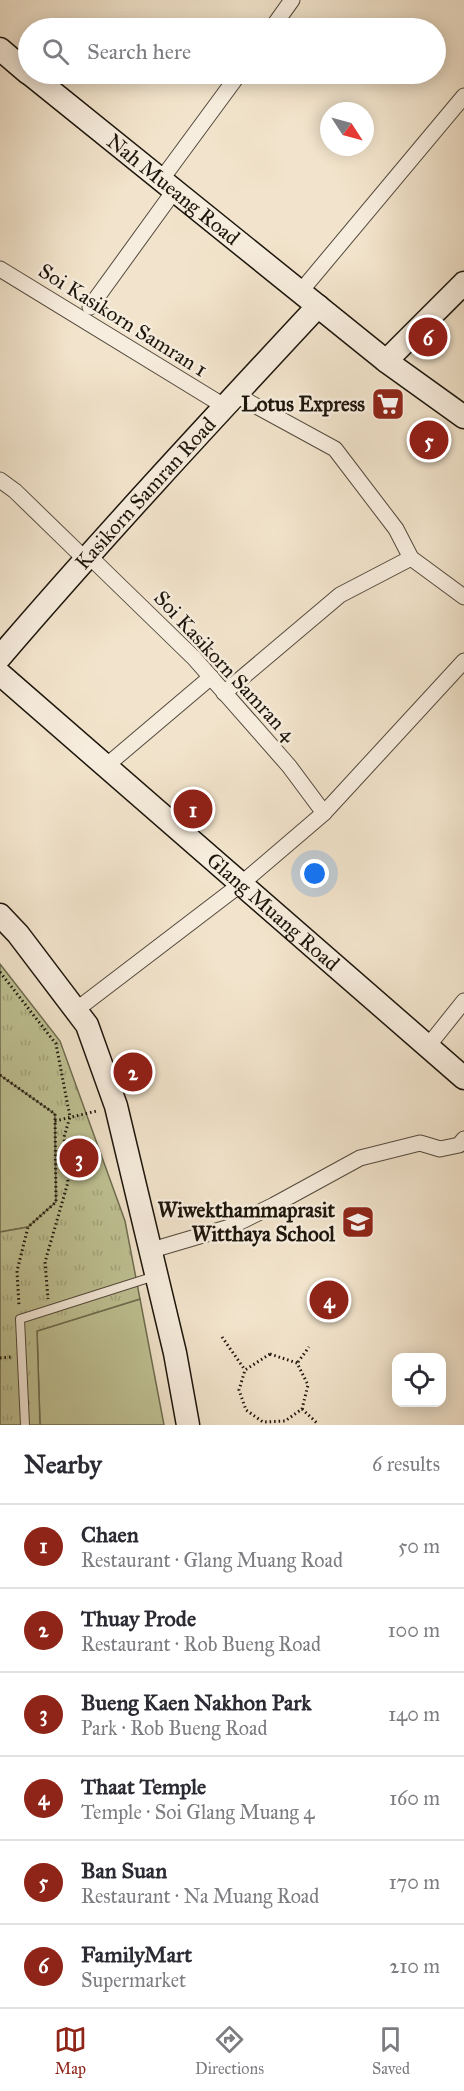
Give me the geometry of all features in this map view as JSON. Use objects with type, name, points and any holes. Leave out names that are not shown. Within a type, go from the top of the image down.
[{"type":"street","points":[[279,18],[292,0]]},
{"type":"street","name":"Nah Mueang Road","points":[[0,49],[18,64]]},
{"type":"street","name":"Nah Mueang Road","points":[[42,84],[386,361],[464,417]]},
{"type":"street","points":[[90,308],[233,84]]},
{"type":"street","points":[[301,291],[464,96]]},
{"type":"street","name":"Soi Kasikorn Samran 1","points":[[0,269],[230,400],[335,449],[396,529],[411,558]]},
{"type":"street","points":[[386,361],[464,283]]},
{"type":"street","name":"Kasikorn Samran Road","points":[[0,657],[86,557],[318,306]]},
{"type":"street","name":"Soi Kasikorn Samran 4","points":[[0,480],[15,491],[194,658],[289,766],[324,813]]},
{"type":"street","points":[[224,693],[340,596],[411,558],[464,597]]},
{"type":"street","points":[[76,1010],[241,884],[324,813],[464,661]]},
{"type":"street","name":"Glang Muang Road","points":[[0,674],[464,1078]]},
{"type":"street","points":[[106,766],[211,677]]},
{"type":"street","points":[[0,915],[18,934],[87,1026],[116,1106],[192,1422]]},
{"type":"street","points":[[428,1046],[464,1001]]},
{"type":"street","points":[[152,1250],[230,1227],[360,1158],[420,1143],[440,1149],[459,1145],[464,1139]]},
{"type":"lane","points":[[25,1425],[20,1319],[156,1275]]},
{"type":"path","points":[[0,972],[56,1044],[70,1117],[64,1137],[68,1182],[45,1262],[49,1310]]},
{"type":"path","points":[[0,1075],[55,1114],[56,1202],[28,1227],[17,1271],[20,1319]]},
{"type":"path","points":[[55,1121],[116,1106]]},
{"type":"path","points":[[222,1337],[245,1370]]},
{"type":"path","points":[[297,1363],[309,1347]]},
{"type":"path","points":[[270,1354],[297,1363],[308,1385],[302,1409],[285,1421],[263,1422],[246,1410],[239,1390],[245,1370],[270,1354]]},
{"type":"path","points":[[302,1409],[317,1423]]},
{"type":"green space","points":[[0,964],[60,1041],[125,1221],[140,1299],[37,1331],[40,1425],[0,1425],[0,1232],[28,1227],[56,1202],[55,1114],[0,1075]]},
{"type":"green space","points":[[0,1075],[55,1114],[56,1202],[28,1227],[0,1232]]},
{"type":"green space","points":[[140,1299],[164,1425],[40,1425],[37,1331]]},
{"type":"place","name":"FamilyMart","points":[[428,337]]},
{"type":"place","name":"Lotus Express","points":[[388,404]]},
{"type":"place","name":"Ban Suan","points":[[429,440]]},
{"type":"place","name":"Chaen","points":[[193,809]]},
{"type":"place","name":"Thuay Prode","points":[[133,1072]]},
{"type":"place","name":"Bueng Kaen Nakhon Park","points":[[79,1158]]},
{"type":"place","name":"Wiwekthammaprasit Witthaya School","points":[[358,1222]]},
{"type":"place","name":"Thaat Temple","points":[[329,1300]]}]
